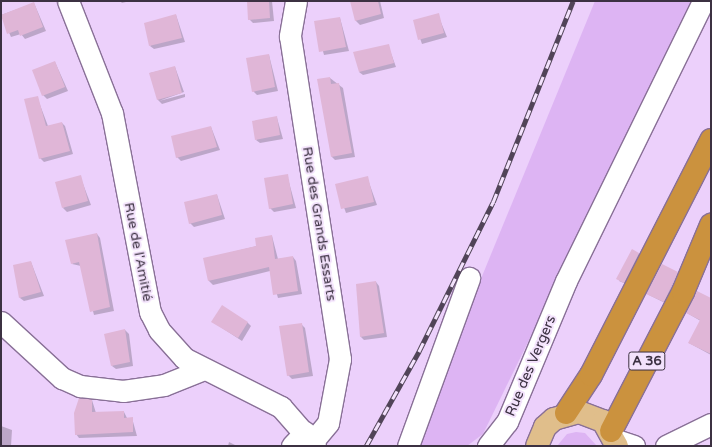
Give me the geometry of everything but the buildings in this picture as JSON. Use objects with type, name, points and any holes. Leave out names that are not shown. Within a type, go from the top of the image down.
[{"type":"highway","points":[[566,413],[591,375],[711,140]]},
{"type":"highway","name":"A 36","points":[[620,441],[711,225]]},
{"type":"main road","name":"A 36","points":[[566,413],[592,415],[620,441]]},
{"type":"main road","points":[[537,446],[545,427],[566,413]]},
{"type":"street","name":"Rue de l'Amitié","points":[[68,1],[112,113],[150,312],[171,345],[204,369],[281,408],[306,441]]},
{"type":"street","name":"Rue des Grands Essarts","points":[[296,1],[290,36],[340,359],[328,423],[306,441]]},
{"type":"street","name":"Rue des Vergers","points":[[488,446],[507,422],[566,281],[703,1]]},
{"type":"street","points":[[408,446],[469,278]]},
{"type":"street","points":[[1,322],[62,378],[80,386],[123,391],[164,385],[204,369]]},
{"type":"street","points":[[666,446],[711,424]]},
{"type":"shaded area","points":[[595,1],[695,1],[483,434],[467,446],[419,446],[455,342]]},
{"type":"shaded area","points":[[576,432],[585,433],[597,446],[557,446],[567,434]]},
{"type":"railway","points":[[366,446],[419,351],[493,202],[573,1]]}]
